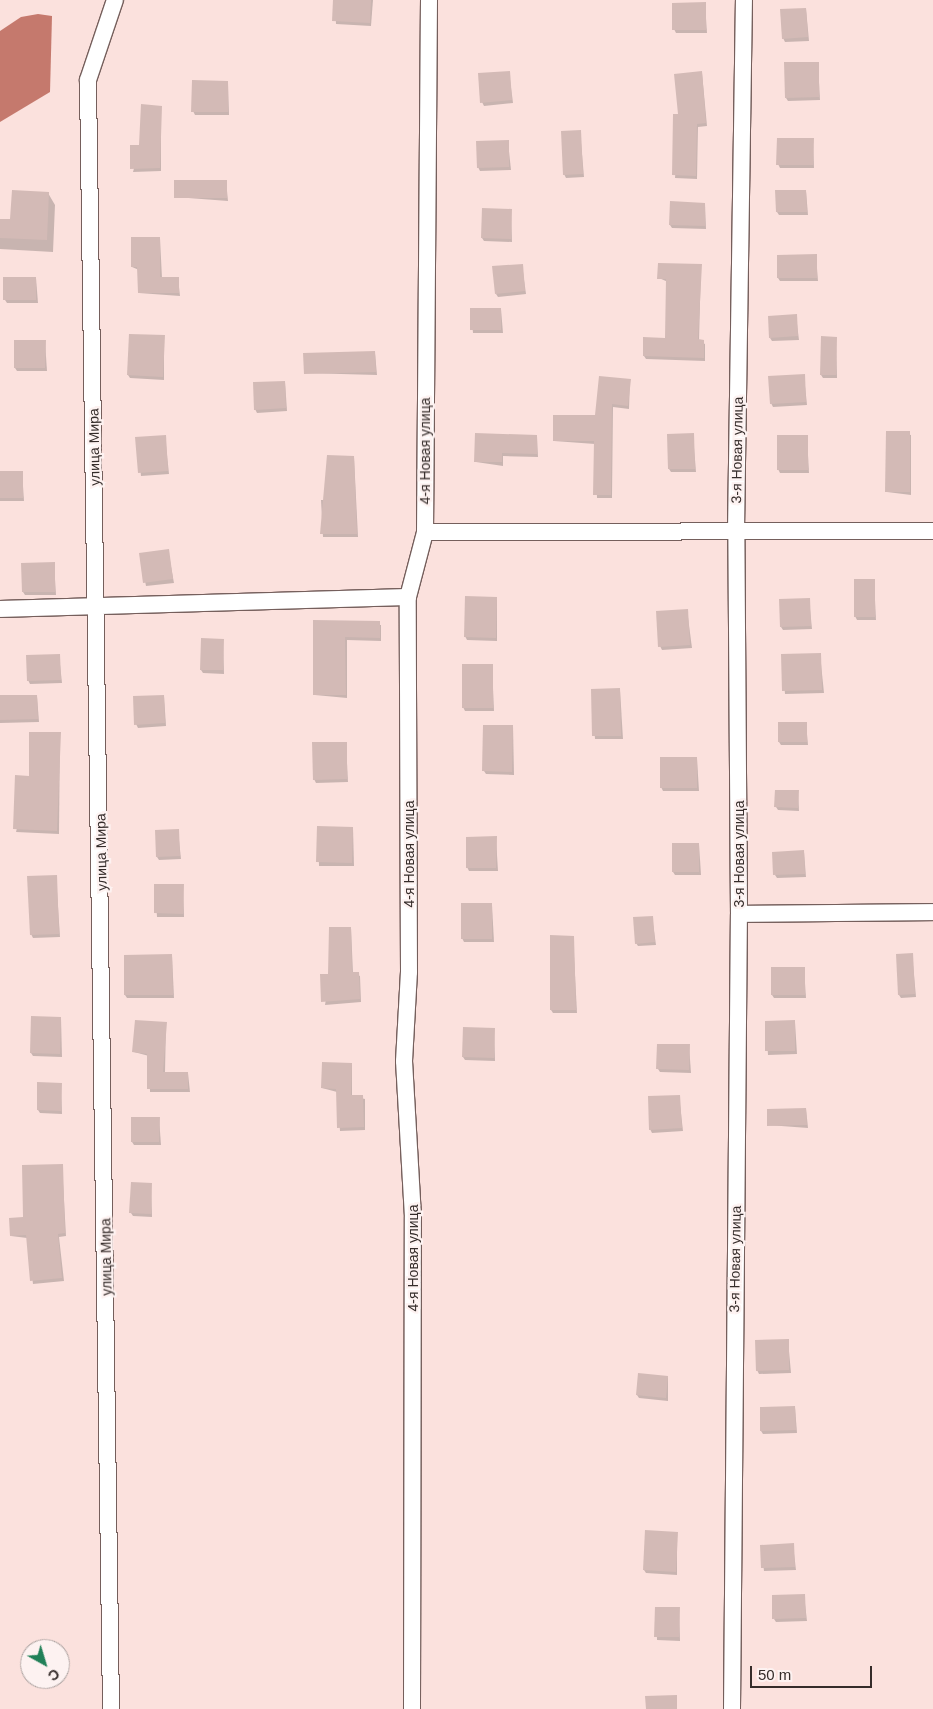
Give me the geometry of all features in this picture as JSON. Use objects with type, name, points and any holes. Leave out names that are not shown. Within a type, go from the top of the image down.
[{"type":"street","name":"улица Мира","points":[[111,1709],[88,80],[115,0]]},
{"type":"street","name":"4-я Новая улица","points":[[412,1709],[414,1218],[404,1061],[409,962],[408,597],[425,532],[429,0]]},
{"type":"street","name":"3-я Новая улица","points":[[732,1709],[739,914],[736,530],[744,0]]},
{"type":"street","points":[[425,532],[933,531]]},
{"type":"street","points":[[0,609],[96,609],[408,597]]},
{"type":"street","points":[[739,914],[933,912]]},
{"type":"shaded area","points":[[38,14],[52,16],[50,92],[0,122],[0,31],[21,17]]},
{"type":"building","points":[[333,0],[371,0],[370,23],[332,21]]},
{"type":"building","points":[[706,2],[706,30],[672,30],[672,3]]},
{"type":"building","points":[[806,8],[808,37],[782,39],[780,9]]},
{"type":"building","points":[[784,62],[819,62],[819,97],[785,98]]},
{"type":"building","points":[[510,71],[512,100],[480,103],[478,73]]},
{"type":"building","points":[[702,71],[706,123],[697,124],[696,176],[672,175],[673,114],[678,114],[674,74]]},
{"type":"building","points":[[192,80],[228,81],[228,112],[191,112]]},
{"type":"building","points":[[141,104],[162,106],[160,168],[130,169],[130,145],[139,145]]},
{"type":"building","points":[[581,130],[583,174],[563,175],[561,131]]},
{"type":"building","points":[[777,138],[814,138],[813,165],[776,165]]},
{"type":"building","points":[[509,140],[509,167],[477,168],[476,141]]},
{"type":"building","points":[[174,180],[227,180],[227,198],[174,198]]},
{"type":"building","points":[[12,190],[49,192],[47,240],[0,238],[0,219],[10,219]]},
{"type":"building","points":[[775,190],[806,190],[807,212],[776,212]]},
{"type":"building","points":[[670,201],[705,203],[705,226],[669,225]]},
{"type":"building","points":[[482,208],[512,209],[511,239],[481,238]]},
{"type":"building","points":[[131,237],[160,237],[160,277],[179,277],[179,293],[138,293],[137,267],[131,267]]},
{"type":"building","points":[[817,254],[817,278],[777,278],[777,255]]},
{"type":"building","points":[[658,263],[702,264],[698,339],[704,340],[704,358],[643,356],[643,337],[665,338],[666,279],[657,279]]},
{"type":"building","points":[[523,264],[525,291],[495,294],[492,266]]},
{"type":"building","points":[[3,277],[36,277],[36,300],[3,300]]},
{"type":"building","points":[[470,308],[501,308],[501,330],[470,330]]},
{"type":"building","points":[[797,314],[798,336],[769,338],[768,316]]},
{"type":"building","points":[[129,334],[165,335],[163,377],[127,375]]},
{"type":"building","points":[[821,336],[837,337],[836,375],[820,375]]},
{"type":"building","points":[[14,340],[46,340],[45,368],[14,368]]},
{"type":"building","points":[[375,351],[376,372],[304,374],[303,353]]},
{"type":"building","points":[[805,374],[806,402],[770,404],[768,376]]},
{"type":"building","points":[[599,376],[631,379],[628,406],[612,404],[611,495],[593,495],[594,441],[553,441],[553,415],[595,415]]},
{"type":"building","points":[[285,381],[286,408],[254,410],[253,382]]},
{"type":"building","points":[[886,431],[910,431],[910,492],[885,492]]},
{"type":"building","points":[[475,433],[537,435],[537,454],[502,453],[502,462],[474,462]]},
{"type":"building","points":[[694,433],[695,469],[668,469],[667,434]]},
{"type":"building","points":[[166,435],[168,471],[138,473],[135,437]]},
{"type":"building","points":[[777,435],[808,435],[808,470],[777,470]]},
{"type":"building","points":[[327,455],[354,456],[357,534],[320,534]]},
{"type":"building","points":[[0,471],[23,471],[23,498],[0,498]]},
{"type":"building","points":[[169,549],[173,579],[143,583],[139,553]]},
{"type":"building","points":[[55,562],[55,592],[22,592],[21,563]]},
{"type":"building","points":[[854,579],[875,579],[875,617],[854,617]]},
{"type":"building","points":[[465,596],[497,597],[496,638],[464,637]]},
{"type":"building","points":[[810,598],[811,626],[780,627],[779,599]]},
{"type":"building","points":[[688,609],[690,645],[658,647],[656,611]]},
{"type":"building","points":[[313,620],[380,621],[380,638],[345,637],[346,695],[313,695]]},
{"type":"building","points":[[201,638],[224,639],[223,670],[200,670]]},
{"type":"building","points":[[821,653],[822,690],[782,691],[781,654]]},
{"type":"building","points":[[60,654],[61,680],[27,681],[26,655]]},
{"type":"building","points":[[462,664],[493,664],[493,708],[462,708]]},
{"type":"building","points":[[620,688],[621,736],[592,736],[591,689]]},
{"type":"building","points":[[0,695],[37,695],[38,719],[0,720]]},
{"type":"building","points":[[164,695],[165,723],[134,725],[133,696]]},
{"type":"building","points":[[778,722],[807,722],[807,742],[778,742]]},
{"type":"building","points":[[483,725],[513,725],[512,772],[482,771]]},
{"type":"building","points":[[29,732],[61,732],[57,831],[13,829],[15,775],[29,776]]},
{"type":"building","points":[[312,742],[347,742],[347,779],[313,780]]},
{"type":"building","points":[[660,757],[697,757],[697,788],[660,788]]},
{"type":"building","points":[[775,790],[799,790],[798,808],[774,807]]},
{"type":"building","points":[[317,826],[353,827],[352,863],[316,862]]},
{"type":"building","points":[[179,829],[180,856],[156,857],[155,830]]},
{"type":"building","points":[[497,836],[496,868],[466,868],[466,837]]},
{"type":"building","points":[[672,843],[699,843],[699,872],[672,872]]},
{"type":"building","points":[[804,850],[805,874],[773,875],[772,852]]},
{"type":"building","points":[[57,875],[59,934],[30,935],[27,876]]},
{"type":"building","points":[[154,884],[184,884],[183,914],[154,913]]},
{"type":"building","points":[[461,903],[492,903],[492,939],[461,939]]},
{"type":"building","points":[[653,916],[655,942],[635,944],[633,917]]},
{"type":"building","points":[[329,927],[351,927],[352,972],[359,972],[360,999],[321,1002],[320,974],[328,974]]},
{"type":"building","points":[[550,935],[574,936],[576,1010],[550,1010]]},
{"type":"building","points":[[913,953],[915,994],[898,995],[896,954]]},
{"type":"building","points":[[172,954],[173,995],[124,995],[124,955]]},
{"type":"building","points":[[771,967],[805,967],[805,995],[771,995]]},
{"type":"building","points":[[31,1016],[61,1017],[60,1054],[30,1053]]},
{"type":"building","points":[[135,1020],[167,1022],[163,1072],[188,1072],[188,1089],[147,1089],[147,1054],[132,1052]]},
{"type":"building","points":[[795,1020],[795,1051],[765,1051],[765,1021]]},
{"type":"building","points":[[463,1027],[495,1028],[494,1058],[462,1057]]},
{"type":"building","points":[[657,1044],[690,1044],[689,1070],[656,1069]]},
{"type":"building","points":[[322,1062],[352,1063],[351,1095],[363,1095],[364,1127],[337,1128],[336,1089],[321,1088]]},
{"type":"building","points":[[37,1082],[62,1083],[61,1111],[37,1110]]},
{"type":"building","points":[[680,1095],[682,1128],[649,1130],[648,1096]]},
{"type":"building","points":[[806,1108],[807,1125],[767,1126],[767,1109]]},
{"type":"building","points":[[131,1117],[160,1117],[159,1142],[131,1142]]},
{"type":"building","points":[[63,1164],[65,1233],[58,1234],[62,1278],[30,1281],[26,1235],[10,1236],[9,1218],[23,1217],[22,1165]]},
{"type":"building","points":[[131,1182],[152,1183],[151,1214],[129,1213]]},
{"type":"building","points":[[789,1339],[789,1370],[756,1371],[755,1340]]},
{"type":"building","points":[[638,1373],[668,1376],[666,1398],[636,1395]]},
{"type":"building","points":[[795,1406],[796,1430],[760,1431],[760,1407]]},
{"type":"building","points":[[645,1530],[678,1532],[676,1572],[643,1570]]},
{"type":"building","points":[[794,1543],[795,1567],[761,1568],[760,1545]]},
{"type":"building","points":[[805,1594],[806,1618],[772,1619],[772,1595]]},
{"type":"building","points":[[655,1607],[680,1607],[679,1637],[654,1637]]},
{"type":"building","points":[[677,1695],[677,1709],[646,1709],[645,1696]]}]
